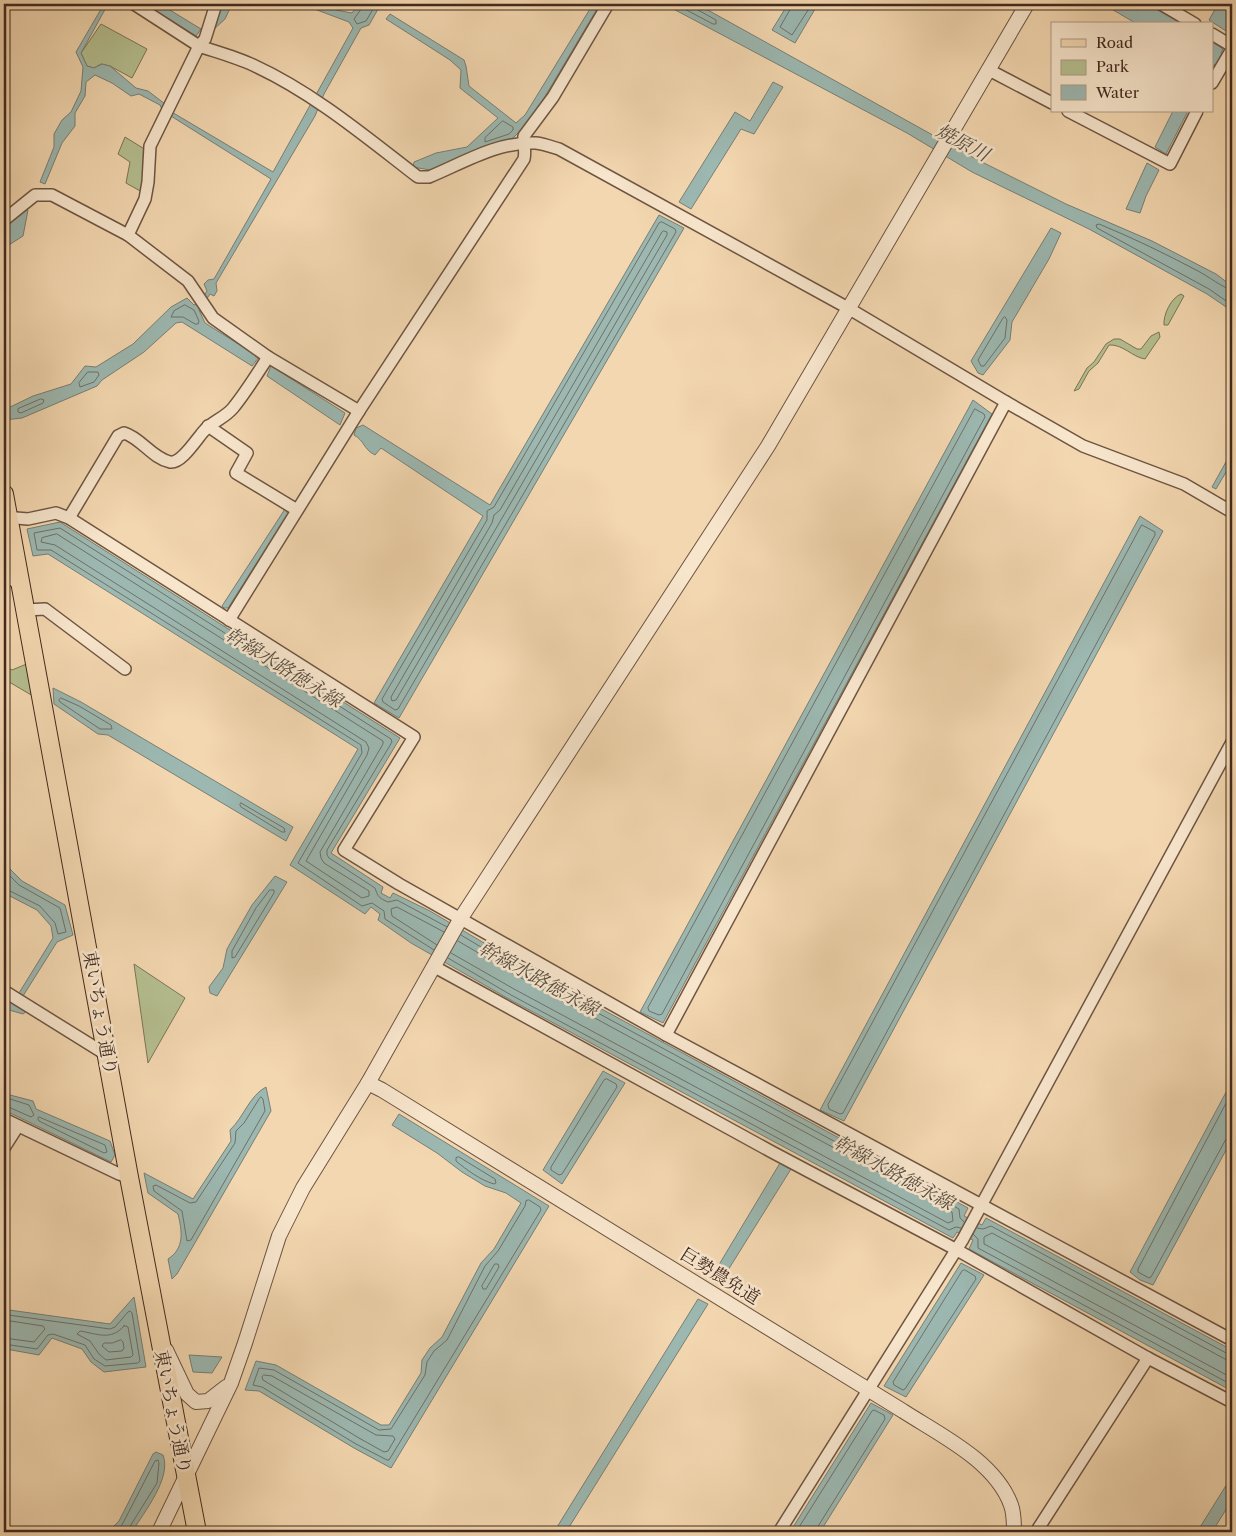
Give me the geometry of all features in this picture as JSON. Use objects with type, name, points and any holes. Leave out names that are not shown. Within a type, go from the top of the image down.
[{"type":"main road","name":"東いちょう通り","points":[[4,494],[6,518],[21,585],[129,1177],[197,1532]]},
{"type":"street","points":[[134,4],[202,42],[254,65],[323,105],[418,177],[429,177],[512,144],[538,143],[559,149],[848,308],[1083,446],[1184,484],[1232,512]]},
{"type":"street","points":[[128,235],[144,199],[148,182],[150,146],[202,42],[216,4]]},
{"type":"street","points":[[229,620],[359,411],[524,159],[526,151],[524,136],[553,97],[608,4]]},
{"type":"street","points":[[159,1532],[230,1383],[246,1343],[279,1236],[302,1188],[368,1083],[461,918],[768,446],[1027,4]]},
{"type":"street","points":[[1161,4],[1192,22]]},
{"type":"street","points":[[1214,36],[1231,50],[1214,80]]},
{"type":"street","points":[[989,70],[1051,102]]},
{"type":"street","points":[[1070,112],[1170,164],[1196,112]]},
{"type":"street","points":[[4,220],[35,195],[52,195],[128,235],[188,281],[212,318],[268,357],[359,411]]},
{"type":"street","points":[[69,518],[118,436],[124,433],[131,435],[159,457],[171,462],[176,461],[184,455],[208,426],[232,410],[268,357]]},
{"type":"street","points":[[666,1035],[1006,402]]},
{"type":"street","points":[[208,426],[246,453],[236,473],[297,510]]},
{"type":"street","points":[[6,518],[28,520],[56,514],[69,518],[414,737],[344,850],[399,884],[666,1035],[1232,1340]]},
{"type":"street","points":[[4,575],[21,585]]},
{"type":"street","points":[[25,610],[45,609],[125,669]]},
{"type":"street","points":[[779,1532],[957,1250],[1228,759],[1232,742]]},
{"type":"street","points":[[433,966],[772,1152],[957,1250],[1148,1358],[1232,1402]]},
{"type":"street","points":[[4,991],[108,1055]]},
{"type":"street","name":"巨勢農免道","points":[[368,1083],[868,1390],[979,1461],[998,1481],[1012,1506],[1014,1532]]},
{"type":"street","points":[[4,1119],[129,1177]]},
{"type":"street","points":[[4,1148],[18,1126]]},
{"type":"street","points":[[159,1334],[187,1394],[196,1402],[208,1401],[230,1383]]},
{"type":"street","points":[[1036,1532],[1148,1358]]},
{"type":"green space","points":[[101,24],[147,49],[132,78],[110,66],[101,64],[94,68],[87,66],[81,53]]},
{"type":"green space","points":[[125,137],[146,150],[142,192],[126,183],[130,162],[118,154]]},
{"type":"green space","points":[[1181,294],[1184,296],[1168,325],[1164,325],[1168,307]]},
{"type":"green space","points":[[1159,332],[1160,337],[1145,359],[1119,346],[1109,345],[1098,363],[1089,371],[1079,389],[1074,391],[1087,368],[1094,362],[1106,344],[1114,339],[1120,339],[1137,349],[1141,349],[1151,336]]},
{"type":"green space","points":[[29,663],[33,696],[4,679],[4,666],[12,670]]},
{"type":"green space","points":[[134,964],[185,998],[148,1063]]},
{"type":"water","points":[[104,4],[108,4],[81,53],[87,66],[94,68],[102,64],[110,66],[136,88],[148,91],[165,104],[170,111],[273,172],[353,28],[349,22],[317,10],[307,4],[325,4],[336,10],[352,13],[359,4],[381,4],[369,25],[361,28],[324,94],[315,116],[216,283],[217,291],[214,296],[210,294],[199,310],[205,323],[259,357],[252,366],[182,322],[176,323],[144,352],[102,380],[97,386],[22,418],[4,420],[4,410],[33,396],[71,384],[85,366],[96,367],[133,344],[171,307],[187,298],[194,305],[199,303],[207,291],[204,284],[208,280],[214,279],[271,179],[163,111],[160,105],[139,94],[131,96],[112,83],[95,75],[86,82],[85,96],[75,113],[75,126],[62,143],[45,184],[40,182],[54,147],[54,134],[62,120],[71,112],[81,91],[83,67],[76,52]]},
{"type":"water","points":[[145,4],[160,4],[201,29],[196,36]]},
{"type":"water","points":[[222,4],[232,4],[225,19],[212,31]]},
{"type":"water","points":[[593,4],[600,4],[531,120],[513,138],[430,170],[413,167],[414,162],[436,153],[467,147],[498,118],[460,88],[461,70],[450,60],[386,19],[390,14],[464,60],[469,86],[516,123],[525,115]]},
{"type":"water","points":[[664,4],[697,4],[974,158],[1066,204],[1152,241],[1216,274],[1232,286],[1232,311],[1207,294],[1089,229],[972,172],[907,133]]},
{"type":"water","points":[[788,4],[818,4],[795,43],[772,30]]},
{"type":"water","points":[[1103,4],[1147,4],[1178,22],[1134,22]]},
{"type":"water","points":[[1218,4],[1232,4],[1232,28],[1229,33],[1209,20]]},
{"type":"water","points":[[1214,43],[1223,49],[1221,53],[1232,61],[1232,81],[1229,79],[1228,72],[1215,64],[1214,65]]},
{"type":"water","points":[[773,82],[783,87],[754,134],[741,129],[691,209],[679,202],[735,112],[750,121]]},
{"type":"water","points":[[1172,112],[1187,112],[1166,154],[1155,147]]},
{"type":"water","points":[[1147,163],[1159,170],[1140,213],[1126,209]]},
{"type":"water","points":[[22,210],[28,210],[23,236],[4,248],[4,227]]},
{"type":"water","points":[[659,215],[684,228],[399,718],[374,703],[483,516],[381,448],[375,455],[371,453],[354,435],[356,428],[363,425],[490,505]]},
{"type":"water","points":[[1051,228],[1061,233],[1049,259],[1012,322],[1010,340],[983,375],[978,373],[971,361]]},
{"type":"water","points":[[271,366],[345,413],[340,425],[267,376]]},
{"type":"water","points":[[973,400],[992,414],[663,1023],[640,1012]]},
{"type":"water","points":[[1232,451],[1232,462],[1216,489],[1212,487]]},
{"type":"water","points":[[285,509],[288,514],[228,608],[224,608],[222,606]]},
{"type":"water","points":[[1140,516],[1163,531],[844,1121],[820,1110]]},
{"type":"water","name":"幹線水路徳永線","points":[[60,522],[400,738],[331,853],[383,887],[381,893],[390,898],[393,893],[430,911],[528,969],[968,1208],[964,1216],[982,1225],[986,1218],[1232,1350],[1232,1391],[969,1249],[973,1240],[957,1232],[953,1238],[509,999],[411,943],[378,920],[380,914],[371,907],[365,914],[290,865],[358,749],[48,554],[33,556],[27,529]]},
{"type":"water","points":[[53,688],[81,702],[293,827],[286,841],[108,735],[98,734],[54,704]]},
{"type":"water","points":[[9,868],[22,881],[65,905],[73,935],[57,942],[23,996],[19,993],[53,938],[51,926],[37,910],[4,893],[4,874]]},
{"type":"water","points":[[275,876],[287,882],[217,996],[210,993],[209,987],[223,968],[227,949],[252,905]]},
{"type":"water","points":[[10,1001],[27,1011],[23,1014],[9,1010],[4,1019],[4,1010]]},
{"type":"water","points":[[603,1071],[625,1083],[562,1184],[543,1170]]},
{"type":"water","points":[[1232,1081],[1232,1139],[1153,1285],[1140,1280],[1130,1272]]},
{"type":"water","points":[[266,1087],[271,1111],[177,1274],[172,1279],[168,1259],[180,1244],[181,1227],[178,1214],[148,1193],[144,1173],[193,1199],[231,1141],[230,1130],[255,1096]]},
{"type":"water","points":[[4,1091],[10,1095],[33,1101],[36,1109],[110,1141],[115,1155],[111,1162],[4,1110]]},
{"type":"water","points":[[399,1114],[549,1206],[391,1468],[259,1391],[245,1390],[256,1361],[276,1365],[381,1425],[389,1425],[421,1373],[422,1360],[430,1348],[442,1337],[481,1263],[494,1249],[521,1203],[506,1193],[485,1186],[392,1125]]},
{"type":"water","points":[[780,1163],[791,1169],[720,1283],[711,1278]]},
{"type":"water","points":[[961,1263],[984,1275],[906,1397],[884,1386]]},
{"type":"water","points":[[134,1297],[146,1367],[104,1372],[91,1362],[82,1349],[52,1338],[39,1355],[6,1349],[4,1347],[4,1307],[9,1310],[110,1324]]},
{"type":"water","points":[[698,1299],[708,1304],[566,1532],[554,1532]]},
{"type":"water","points":[[189,1355],[222,1357],[212,1373],[193,1372]]},
{"type":"water","points":[[871,1403],[893,1415],[820,1532],[790,1532]]},
{"type":"water","points":[[156,1452],[163,1455],[165,1464],[164,1474],[155,1495],[132,1532],[111,1532],[119,1521],[153,1454]]},
{"type":"water","points":[[1232,1476],[1232,1500],[1212,1532],[1197,1532]]},
{"type":"waterway","points":[[4,1527],[12,1532]]},
{"type":"water label","name":"焼原川","points":[[963,142]]}]
